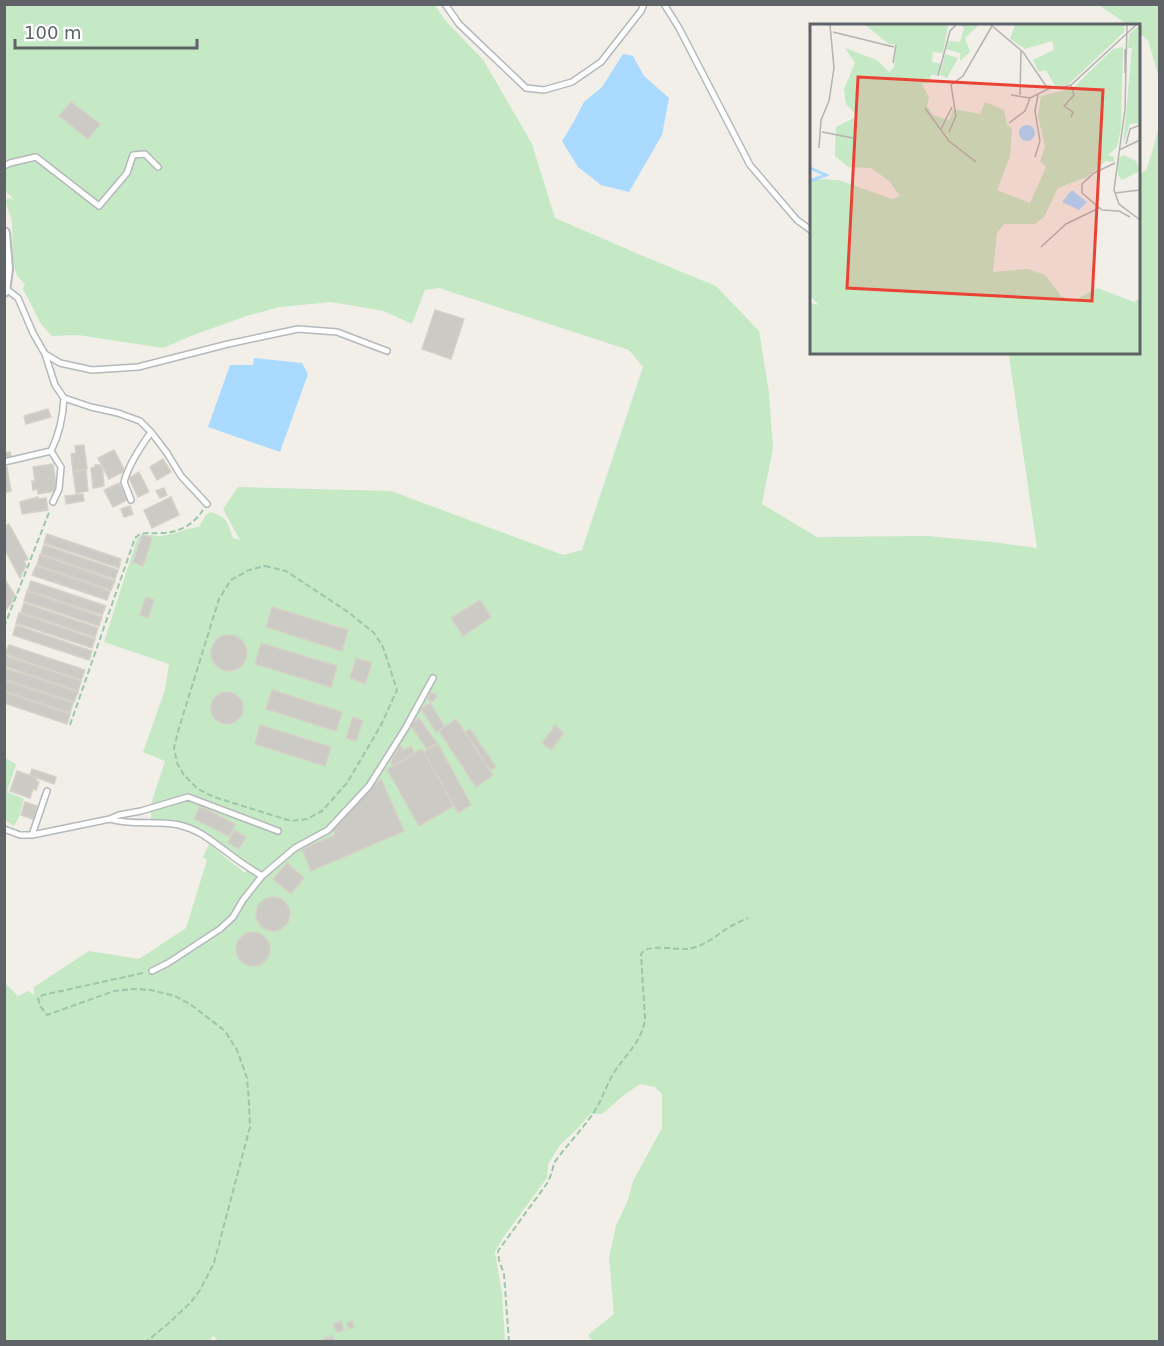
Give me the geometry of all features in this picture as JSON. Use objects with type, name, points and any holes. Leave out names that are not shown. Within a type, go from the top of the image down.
[{"type":"street","points":[[4,233],[7,269],[5,290]]},
{"type":"lane","points":[[445,4],[459,24],[526,88],[544,90],[572,82],[601,62],[644,4]]},
{"type":"lane","points":[[664,4],[679,28],[750,165],[797,220],[810,230]]},
{"type":"lane","points":[[4,166],[36,158],[99,206],[127,173],[133,155],[145,154],[158,167]]},
{"type":"lane","points":[[5,290],[18,298],[45,354],[55,385],[64,398],[64,409],[57,438],[51,451]]},
{"type":"lane","points":[[45,354],[60,363],[92,370],[138,367],[298,329],[337,332],[387,351]]},
{"type":"lane","points":[[64,398],[91,407],[118,412],[141,421],[181,476],[207,504]]},
{"type":"lane","points":[[132,500],[124,483],[127,471],[151,432]]},
{"type":"lane","points":[[4,462],[51,451]]},
{"type":"lane","points":[[51,451],[61,466],[59,489],[53,502]]},
{"type":"lane","points":[[152,971],[220,929],[233,917],[262,876],[295,848],[328,830],[369,786],[405,729],[432,678]]},
{"type":"lane","points":[[32,835],[47,791]]},
{"type":"lane","points":[[4,829],[20,835],[32,835],[110,819],[188,797],[278,831]]},
{"type":"lane","points":[[110,819],[121,823],[163,822],[196,830],[262,876]]},
{"type":"path","points":[[4,627],[53,502]]},
{"type":"path","points":[[70,725],[135,538],[140,534],[162,533],[185,528],[196,521],[207,504]]},
{"type":"path","points":[[265,566],[286,572],[348,612],[374,633],[383,647],[397,690],[381,725],[347,783],[321,811],[307,819],[291,821],[214,797],[198,789],[184,775],[177,763],[174,748],[219,600],[231,580],[249,570],[265,566]]},
{"type":"path","points":[[509,1341],[504,1274],[498,1251],[548,1182],[554,1163],[592,1115],[612,1075],[636,1044],[644,1029],[642,951],[698,947],[748,918]]},
{"type":"path","points":[[146,1341],[191,1302],[214,1263],[249,1127],[246,1078],[237,1050],[225,1031],[190,1004],[175,996],[134,989],[114,991],[46,1015],[38,998],[152,971]]},
{"type":"green space","points":[[4,5],[435,5],[444,19],[484,61],[532,144],[555,218],[716,286],[759,331],[769,393],[773,448],[762,504],[817,537],[927,536],[1037,548],[1009,356],[1010,354],[1140,354],[1140,174],[1147,169],[1159,127],[1159,1341],[592,1341],[588,1335],[614,1314],[609,1257],[616,1226],[628,1200],[633,1181],[662,1128],[662,1094],[655,1087],[640,1084],[602,1114],[590,1114],[560,1145],[548,1164],[547,1178],[495,1252],[502,1294],[505,1341],[220,1342],[213,1336],[208,1342],[5,1341],[5,983],[18,996],[28,991],[34,995],[34,987],[89,951],[139,959],[186,928],[207,860],[203,857],[209,844],[245,873],[250,866],[201,830],[183,823],[151,819],[151,804],[165,761],[143,752],[165,690],[169,664],[104,642],[137,539],[145,535],[160,536],[199,527],[210,512],[224,518],[233,538],[240,540],[223,509],[238,487],[391,491],[563,555],[582,550],[643,367],[629,350],[439,288],[425,290],[412,324],[384,311],[331,302],[280,307],[246,316],[163,348],[78,335],[52,336],[41,324],[23,289],[25,284],[17,276],[13,263],[12,221],[5,200],[10,198],[15,201],[4,189]]},
{"type":"green space","points":[[1099,5],[1159,5],[1159,78],[1148,40],[1140,34],[1140,24],[1127,24]]},
{"type":"green space","points":[[5,758],[16,764],[7,792],[24,799],[14,826],[5,820]]},
{"type":"water","points":[[623,54],[633,56],[644,76],[669,98],[662,135],[629,192],[601,185],[578,167],[562,141],[584,102],[602,87]]},
{"type":"water","points":[[254,358],[302,363],[308,374],[280,452],[208,427],[230,365],[253,365]]},
{"type":"building","points":[[71,102],[100,124],[88,139],[59,116]]},
{"type":"building","points":[[435,310],[464,319],[451,359],[422,349]]},
{"type":"building","points":[[48,409],[51,417],[26,424],[24,416]]},
{"type":"building","points":[[84,445],[87,469],[73,471],[71,454],[76,453],[75,446]]},
{"type":"building","points":[[114,450],[125,471],[109,479],[98,458]]},
{"type":"building","points":[[10,452],[12,458],[4,460],[4,453]]},
{"type":"building","points":[[163,459],[171,472],[157,480],[150,467]]},
{"type":"building","points":[[53,464],[57,491],[38,494],[37,489],[33,490],[32,481],[35,481],[33,467]]},
{"type":"building","points":[[95,465],[102,465],[104,486],[93,488],[91,468]]},
{"type":"building","points":[[7,467],[11,491],[4,493],[4,468]]},
{"type":"building","points":[[86,470],[88,491],[76,493],[73,472]]},
{"type":"building","points":[[139,472],[149,492],[138,497],[129,478]]},
{"type":"building","points":[[119,483],[127,500],[113,507],[104,490]]},
{"type":"building","points":[[164,488],[167,495],[160,498],[156,491]]},
{"type":"building","points":[[83,494],[84,501],[66,504],[65,496]]},
{"type":"building","points":[[38,497],[38,499],[46,498],[48,510],[22,514],[20,502]]},
{"type":"building","points":[[171,497],[179,515],[152,528],[144,510]]},
{"type":"building","points":[[130,506],[133,514],[124,517],[121,509]]},
{"type":"building","points":[[9,524],[28,559],[24,561],[26,565],[20,578],[4,548],[4,527]]},
{"type":"building","points":[[47,534],[121,559],[119,568],[44,543]]},
{"type":"building","points":[[142,535],[152,538],[143,566],[133,562]]},
{"type":"building","points":[[44,545],[118,570],[115,579],[41,554]]},
{"type":"building","points":[[40,555],[115,581],[111,590],[37,565]]},
{"type":"building","points":[[36,566],[110,591],[107,600],[32,575]]},
{"type":"building","points":[[4,578],[16,597],[12,599],[13,601],[4,612]]},
{"type":"building","points":[[31,581],[106,606],[102,615],[28,590]]},
{"type":"building","points":[[27,591],[102,617],[99,626],[24,601]]},
{"type":"building","points":[[146,597],[154,600],[148,618],[140,615]]},
{"type":"building","points":[[480,600],[491,617],[463,636],[451,618]]},
{"type":"building","points":[[24,603],[98,628],[95,637],[21,612]]},
{"type":"building","points":[[272,607],[348,630],[342,651],[266,627]]},
{"type":"building","points":[[19,613],[95,639],[92,648],[16,623]]},
{"type":"building","points":[[16,625],[92,651],[89,660],[13,635]]},
{"type":"building","points":[[229,635],[242,640],[247,653],[242,666],[229,671],[216,666],[211,653],[216,640]]},
{"type":"building","points":[[261,643],[337,666],[331,687],[255,664]]},
{"type":"building","points":[[9,645],[85,670],[81,680],[5,654]]},
{"type":"building","points":[[5,656],[81,681],[78,691],[4,666]]},
{"type":"building","points":[[356,658],[372,663],[365,684],[350,678]]},
{"type":"building","points":[[4,668],[78,692],[74,702],[4,679]]},
{"type":"building","points":[[4,680],[73,703],[70,713],[4,691]]},
{"type":"building","points":[[272,690],[342,712],[336,731],[266,709]]},
{"type":"building","points":[[4,692],[70,714],[67,724],[4,703]]},
{"type":"building","points":[[227,692],[239,696],[243,708],[239,720],[227,724],[215,720],[211,708],[215,696]]},
{"type":"building","points":[[431,692],[437,695],[433,702],[428,699]]},
{"type":"building","points":[[430,703],[444,726],[436,732],[421,709]]},
{"type":"building","points":[[353,717],[363,721],[356,741],[346,738]]},
{"type":"building","points":[[419,718],[437,743],[427,749],[410,725]]},
{"type":"building","points":[[456,719],[493,775],[476,787],[439,731]]},
{"type":"building","points":[[260,725],[331,747],[325,766],[255,744]]},
{"type":"building","points":[[555,725],[564,733],[551,750],[542,743]]},
{"type":"building","points":[[470,729],[496,767],[490,770],[465,732]]},
{"type":"building","points":[[438,744],[471,805],[458,813],[424,752]]},
{"type":"building","points":[[400,746],[404,750],[411,746],[415,754],[393,766],[391,761]]},
{"type":"building","points":[[422,749],[454,806],[419,826],[387,769]]},
{"type":"building","points":[[32,769],[56,777],[54,784],[30,775]]},
{"type":"building","points":[[17,771],[37,778],[36,781],[39,782],[30,798],[10,791]]},
{"type":"building","points":[[381,779],[404,831],[311,871],[302,849],[335,835],[332,827]]},
{"type":"building","points":[[25,802],[37,806],[33,819],[21,815]]},
{"type":"building","points":[[200,806],[235,824],[229,836],[194,819]]},
{"type":"building","points":[[234,830],[246,837],[239,849],[228,843]]},
{"type":"building","points":[[287,863],[304,878],[291,894],[273,879]]},
{"type":"building","points":[[273,897],[285,902],[290,914],[285,926],[273,931],[261,926],[256,914],[261,902]]},
{"type":"building","points":[[253,932],[265,937],[270,949],[265,961],[253,966],[241,961],[236,949],[241,937]]},
{"type":"building","points":[[341,1321],[344,1330],[337,1332],[333,1324]]},
{"type":"building","points":[[352,1321],[354,1327],[349,1329],[347,1323]]},
{"type":"building","points":[[333,1336],[335,1342],[323,1342],[323,1339]]}]
